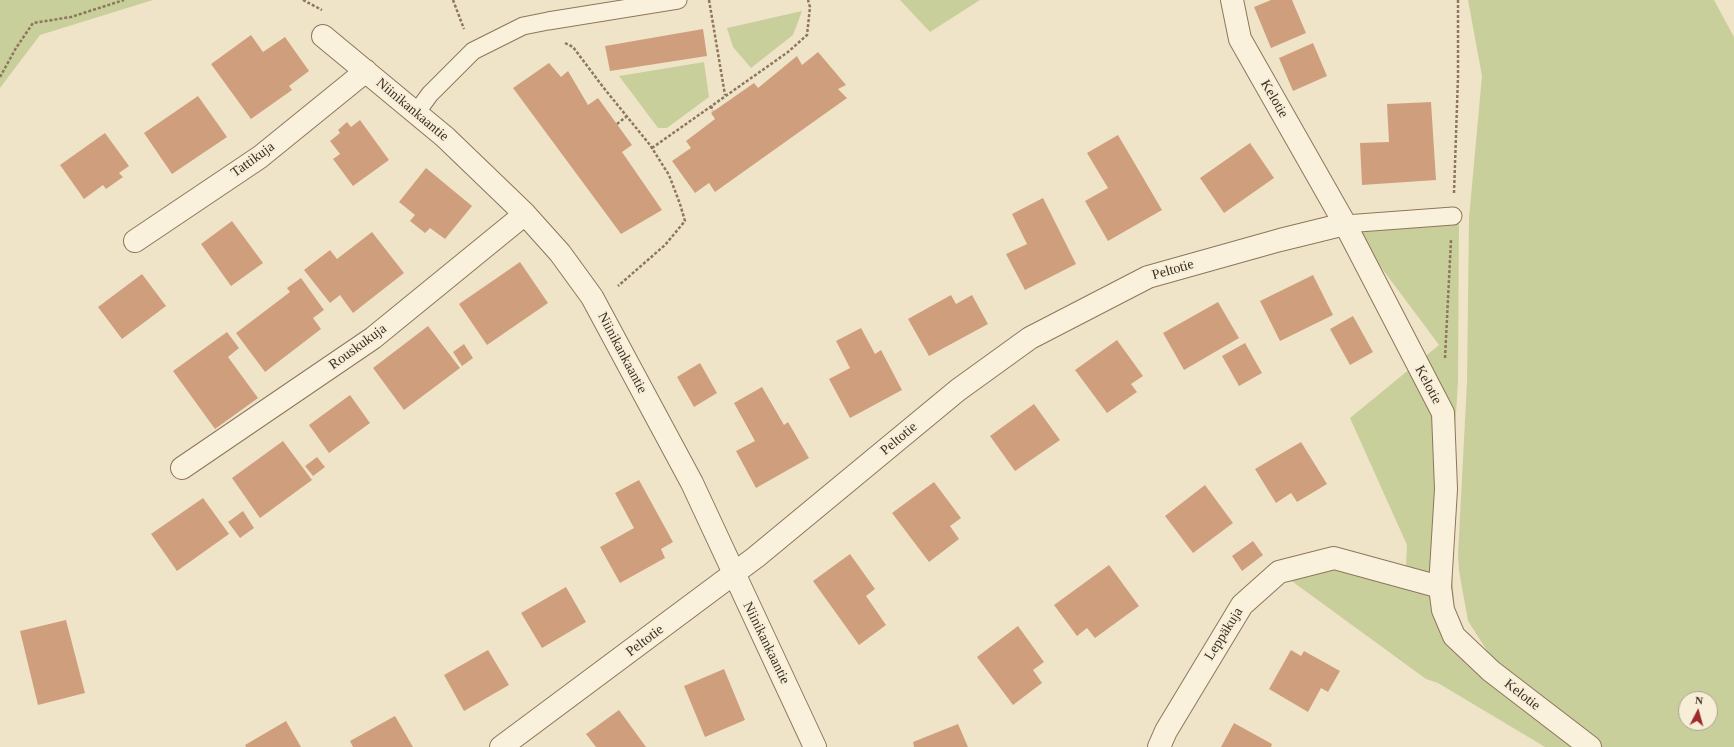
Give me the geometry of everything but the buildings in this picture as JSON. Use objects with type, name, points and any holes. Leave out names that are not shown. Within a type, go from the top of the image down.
[{"type":"street","name":"Kelotie","points":[[1232,0],[1240,39],[1345,224],[1442,413],[1446,489],[1440,587],[1443,610],[1454,636],[1491,671],[1590,747]]},
{"type":"street","name":"Niinikankaantie","points":[[323,36],[445,138],[525,214],[560,253],[592,297],[692,483],[733,574],[815,747]]},
{"type":"street","name":"Tattikuja","points":[[135,241],[260,157],[366,71]]},
{"type":"street","name":"Rouskukuja","points":[[182,468],[373,338],[525,214]]},
{"type":"street","name":"Peltotie","points":[[502,747],[756,557],[958,390],[1030,338],[1148,277],[1280,240],[1345,224]]},
{"type":"street","name":"Leppäkuja","points":[[1158,747],[1166,731],[1242,605],[1279,572],[1334,558],[1440,587]]},
{"type":"lane","points":[[416,113],[430,94],[473,51],[524,26],[678,0]]},
{"type":"lane","points":[[1345,224],[1453,216]]},
{"type":"path","points":[[0,77],[16,48],[33,23],[71,17],[124,0]]},
{"type":"path","points":[[453,0],[473,51]]},
{"type":"path","points":[[709,0],[726,96]]},
{"type":"path","points":[[652,148],[788,52],[808,35],[810,7],[808,0]]},
{"type":"path","points":[[559,39],[573,47],[652,148],[669,175],[685,221],[665,245],[618,286]]},
{"type":"path","points":[[711,106],[713,111]]},
{"type":"path","points":[[617,124],[627,116]]},
{"type":"green space","points":[[0,0],[153,0],[40,35],[0,88]]},
{"type":"green space","points":[[900,0],[980,0],[930,32]]},
{"type":"green space","points":[[1468,0],[1714,0],[1734,37],[1734,747],[1602,747],[1498,668],[1468,621],[1459,571],[1458,554],[1467,382],[1469,218],[1482,76]]},
{"type":"green space","points":[[802,11],[793,35],[751,68],[733,47],[727,28]]},
{"type":"green space","points":[[704,62],[709,97],[667,128],[658,128],[619,76]]},
{"type":"green space","points":[[1459,220],[1458,381],[1452,482],[1435,568],[1452,574],[1456,624],[1583,747],[1545,747],[1438,683],[1426,679],[1282,574],[1336,560],[1406,565],[1407,545],[1350,418],[1439,345],[1351,227]]}]
